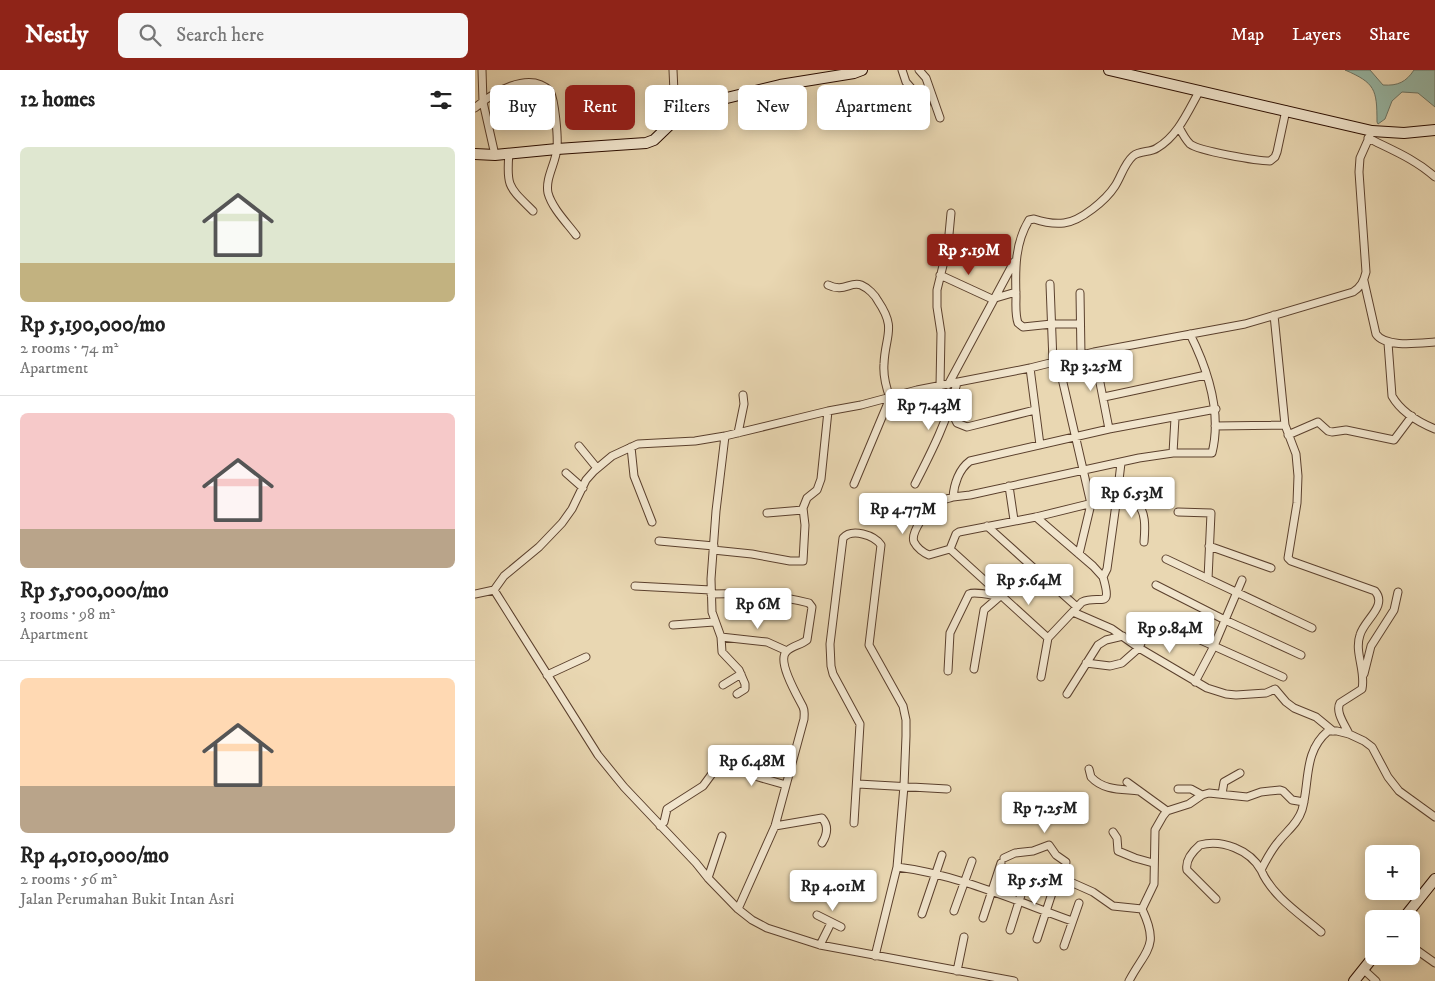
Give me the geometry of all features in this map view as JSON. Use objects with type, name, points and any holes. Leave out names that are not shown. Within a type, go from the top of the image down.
[{"type":"street","points":[[482,70],[483,102],[495,155]]},
{"type":"street","points":[[673,70],[674,85]]},
{"type":"street","points":[[728,97],[781,84],[863,70]]},
{"type":"street","points":[[902,70],[909,85]]},
{"type":"street","points":[[919,70],[926,78],[941,118]]},
{"type":"street","points":[[1109,70],[1286,110],[1370,134],[1423,166],[1435,177]]},
{"type":"street","points":[[475,108],[498,92],[517,85],[538,84],[549,88],[552,94],[557,149],[548,185],[549,195],[555,207],[576,235]]},
{"type":"street","points":[[1080,324],[1023,327],[1019,325],[1016,318],[1015,267],[1019,241],[1029,220],[1064,223],[1075,220],[1093,209],[1102,202],[1115,186],[1132,157],[1139,152],[1153,151],[1162,145],[1179,127],[1199,90]]},
{"type":"street","points":[[1179,127],[1185,138],[1196,147],[1255,160],[1270,161],[1277,152],[1286,110]]},
{"type":"street","points":[[475,154],[495,155],[646,143],[654,140],[664,130]]},
{"type":"street","points":[[1370,134],[1435,130]]},
{"type":"street","points":[[1370,134],[1360,158],[1359,172],[1366,263],[1364,280],[1376,334],[1388,343],[1435,342]]},
{"type":"street","points":[[509,153],[507,175],[509,184],[533,211]]},
{"type":"street","points":[[944,385],[941,333],[936,297],[948,245],[951,213]]},
{"type":"street","points":[[944,385],[996,298],[1017,257]]},
{"type":"street","points":[[940,275],[990,298],[1016,292]]},
{"type":"street","points":[[475,594],[494,590],[501,579],[539,547],[562,523],[572,509],[586,480],[597,468],[612,456],[631,447],[646,443],[683,442],[725,436],[828,411],[1030,368],[1094,352],[1245,324],[1353,292],[1359,288],[1364,280]]},
{"type":"street","points":[[1050,284],[1056,361],[1091,504],[1079,554]]},
{"type":"street","points":[[828,285],[840,289],[861,285],[876,297],[889,323],[884,367],[889,398],[854,484]]},
{"type":"street","points":[[1080,293],[1081,355]]},
{"type":"street","points":[[1274,315],[1285,425],[1296,454],[1298,476],[1297,503],[1287,558],[1375,591],[1379,596],[1380,602],[1362,628],[1359,638],[1363,676],[1362,689],[1338,706],[1338,711],[1349,734]]},
{"type":"street","points":[[1144,542],[1143,518],[1137,504],[1117,497],[958,532],[950,548],[929,556],[917,546],[913,538],[920,522],[930,508],[941,500],[1139,458],[1173,453],[1212,453],[1215,409],[1206,375],[1190,334]]},
{"type":"street","points":[[1388,343],[1392,396],[1395,402],[1418,422],[1435,429]]},
{"type":"street","points":[[1094,352],[1109,429]]},
{"type":"street","points":[[1030,368],[1040,445]]},
{"type":"street","points":[[1103,397],[1206,375]]},
{"type":"street","points":[[915,484],[950,409],[957,383]]},
{"type":"street","points":[[738,433],[744,404],[743,395]]},
{"type":"street","points":[[950,409],[957,423],[965,427],[1035,410]]},
{"type":"street","points":[[953,497],[954,488],[961,471],[970,461],[1109,429],[1215,409]]},
{"type":"street","points":[[659,542],[713,548],[790,561],[803,561],[805,525],[803,510],[805,501],[817,490],[821,479],[828,411]]},
{"type":"street","points":[[1289,435],[1318,422],[1328,431],[1332,432],[1346,430],[1394,440],[1412,416]]},
{"type":"street","points":[[1173,453],[1175,418]]},
{"type":"street","points":[[1215,426],[1285,425]]},
{"type":"street","points":[[725,436],[713,548],[711,592],[714,622],[721,637],[723,654],[737,667],[745,688],[737,694]]},
{"type":"street","points":[[579,446],[597,468]]},
{"type":"street","points":[[631,447],[634,476],[652,522]]},
{"type":"street","points":[[1103,577],[1107,569],[1121,463]]},
{"type":"street","points":[[566,473],[583,488]]},
{"type":"street","points":[[1009,486],[1014,520]]},
{"type":"street","points":[[1137,504],[1143,500],[1156,500]]},
{"type":"street","points":[[767,513],[803,510]]},
{"type":"street","points":[[1178,512],[1211,513],[1208,579]]},
{"type":"street","points":[[1036,516],[1099,571],[1103,577],[1107,594],[1106,598],[1085,601],[1048,638],[1041,676]]},
{"type":"street","points":[[987,526],[1075,610],[1112,629],[1195,682],[1227,694],[1266,693],[1275,689],[1294,708],[1316,717],[1333,731]]},
{"type":"street","points":[[854,823],[858,784],[860,722],[836,680],[831,666],[830,655],[843,538],[845,535],[854,533],[877,540],[881,545],[869,643],[871,650],[903,706],[905,714],[904,786],[897,867],[875,956]]},
{"type":"street","points":[[1209,546],[1271,568]]},
{"type":"street","points":[[950,548],[1001,597],[1048,638]]},
{"type":"street","points":[[1166,559],[1311,628]]},
{"type":"street","points":[[1195,682],[1243,580]]},
{"type":"street","points":[[1156,585],[1225,620],[1301,655]]},
{"type":"street","points":[[635,586],[790,598],[811,605],[808,638],[804,643],[787,651],[784,659],[794,692],[803,707],[805,719],[775,826],[738,909]]},
{"type":"street","points":[[494,590],[598,755],[624,787],[708,878],[738,909],[752,920],[767,928],[820,945],[1014,981]]},
{"type":"street","points":[[948,671],[950,635],[967,596],[973,592],[1001,597]]},
{"type":"street","points":[[1363,676],[1371,646],[1394,610],[1398,592]]},
{"type":"street","points":[[974,669],[984,610],[1001,597]]},
{"type":"street","points":[[1085,663],[1118,665],[1139,648],[1149,624],[1158,621],[1283,677]]},
{"type":"street","points":[[673,625],[714,622]]},
{"type":"street","points":[[1067,694],[1085,663],[1101,642],[1123,636]]},
{"type":"street","points":[[721,637],[767,642],[787,651]]},
{"type":"street","points":[[547,675],[586,657]]},
{"type":"street","points":[[723,685],[741,674]]},
{"type":"street","points":[[1261,870],[1278,842],[1294,825],[1302,812],[1311,757],[1328,731],[1337,730],[1349,734],[1372,747],[1399,791],[1435,817]]},
{"type":"street","points":[[660,826],[664,822],[667,809],[703,786],[717,767],[722,764],[743,767],[758,777],[786,785]]},
{"type":"street","points":[[1089,769],[1091,778],[1103,787],[1139,790]]},
{"type":"street","points":[[1222,794],[1223,782],[1240,773]]},
{"type":"street","points":[[1127,782],[1167,811]]},
{"type":"street","points":[[858,784],[947,789]]},
{"type":"street","points":[[1178,789],[1191,789],[1202,795]]},
{"type":"street","points":[[1129,981],[1145,956],[1150,943],[1150,926],[1142,909],[1153,884],[1155,830],[1167,811],[1189,804],[1202,795],[1209,793],[1247,797],[1261,792],[1280,790],[1292,800],[1304,802]]},
{"type":"street","points":[[775,826],[822,818],[826,823],[827,829],[822,843]]},
{"type":"street","points":[[1113,832],[1117,838],[1119,851],[1153,863]]},
{"type":"street","points":[[708,878],[722,836]]},
{"type":"street","points":[[1216,899],[1187,870],[1187,862],[1195,849],[1200,845],[1217,844],[1234,848],[1252,859],[1275,891],[1321,932]]},
{"type":"street","points":[[983,918],[1003,861],[1015,853],[1033,851],[1049,845],[1056,855],[1066,862],[1064,876],[1066,880],[1093,892],[1113,906],[1142,909]]},
{"type":"street","points":[[922,914],[942,855]]},
{"type":"street","points":[[954,911],[972,861]]},
{"type":"street","points":[[897,867],[935,874],[964,883],[1072,922]]},
{"type":"street","points":[[1010,930],[1028,874]]},
{"type":"street","points":[[1410,910],[1435,878]]},
{"type":"street","points":[[1037,939],[1056,881]]},
{"type":"street","points":[[1065,946],[1079,902]]},
{"type":"street","points":[[817,915],[841,927]]},
{"type":"street","points":[[820,945],[831,923]]},
{"type":"street","points":[[957,971],[964,937]]},
{"type":"street","points":[[1420,952],[1435,963]]},
{"type":"street","points":[[1354,981],[1366,965]]},
{"type":"street","points":[[1363,969],[1376,981]]},
{"type":"shaded area","points":[[1345,70],[1370,70],[1383,85],[1388,85],[1397,84],[1408,78],[1414,70],[1435,70],[1435,107],[1418,93],[1402,92],[1392,101],[1385,119],[1378,124],[1375,94],[1372,88],[1363,79]]}]
